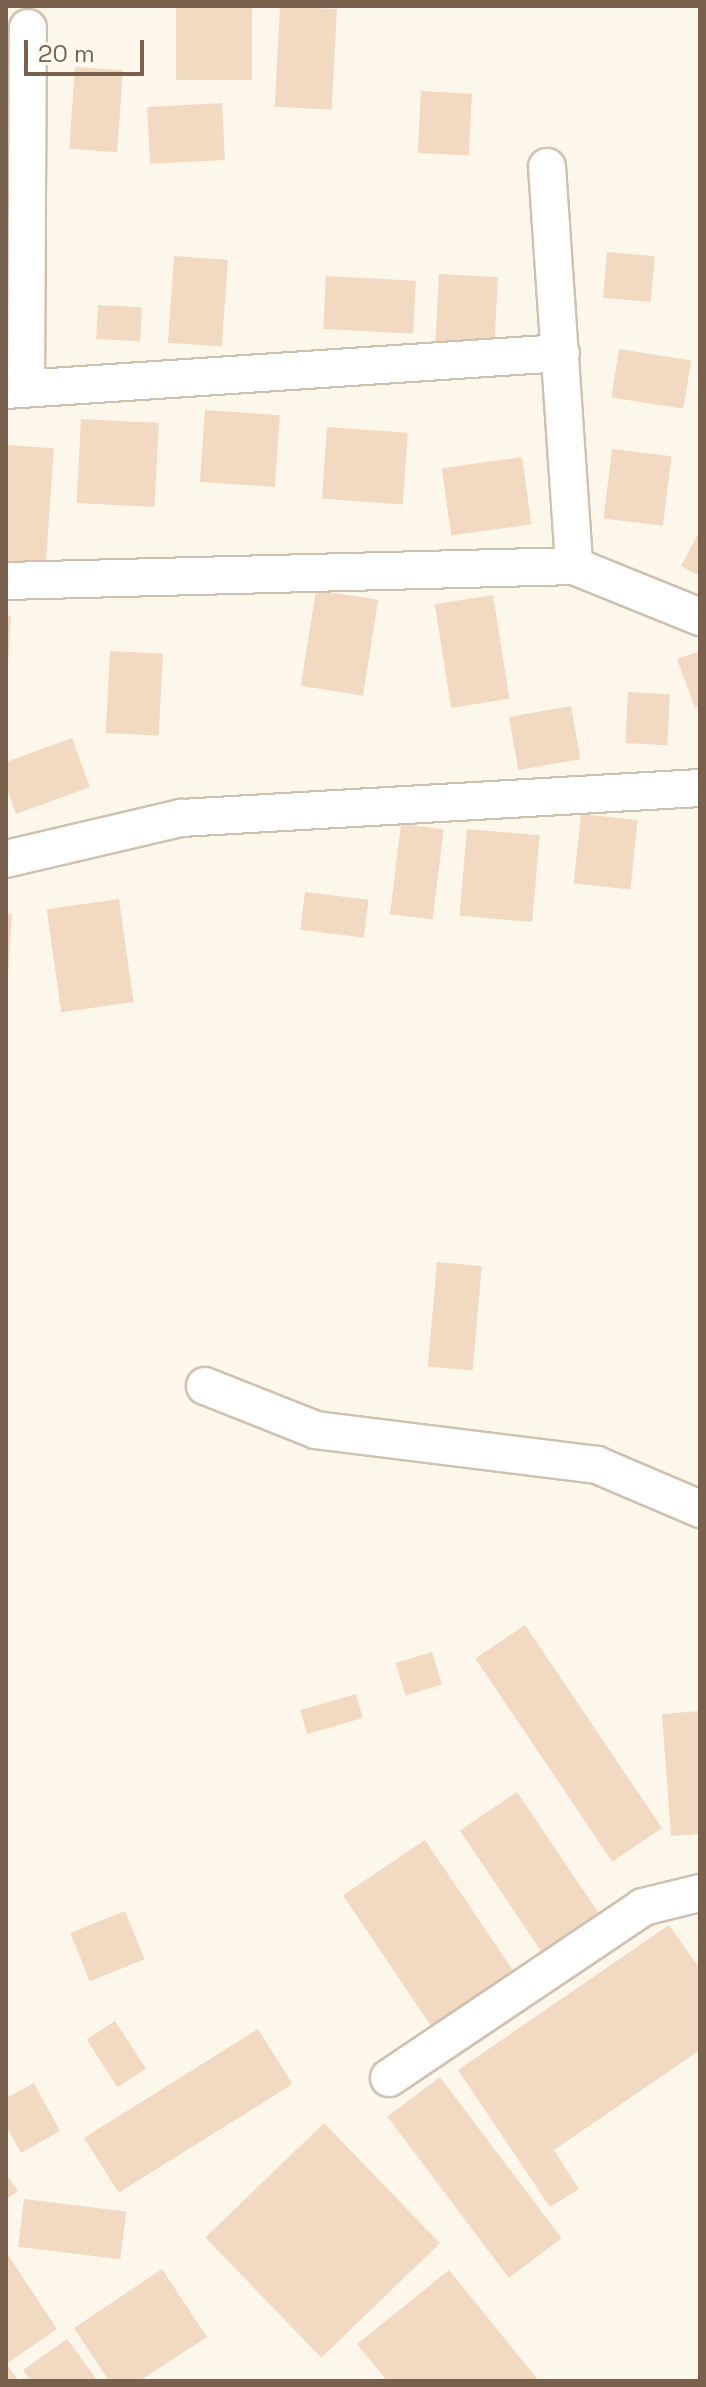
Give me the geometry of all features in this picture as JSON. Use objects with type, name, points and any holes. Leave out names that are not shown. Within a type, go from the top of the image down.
[{"type":"street","points":[[28,28],[16,389],[561,353]]},
{"type":"street","points":[[547,167],[574,566]]},
{"type":"street","points":[[6,581],[574,566],[700,617]]},
{"type":"street","points":[[6,859],[181,818],[700,788]]},
{"type":"street","points":[[205,1386],[316,1430],[597,1465],[700,1509]]},
{"type":"street","points":[[389,2078],[643,1907],[700,1893]]},
{"type":"building","points":[[176,6],[252,6],[252,80],[176,80]]},
{"type":"building","points":[[280,6],[337,9],[332,110],[275,107]]},
{"type":"building","points":[[75,67],[123,70],[117,152],[69,149]]},
{"type":"building","points":[[421,91],[472,94],[469,156],[418,153]]},
{"type":"building","points":[[222,103],[225,160],[150,164],[147,107]]},
{"type":"building","points":[[607,252],[655,256],[651,302],[603,298]]},
{"type":"building","points":[[174,256],[228,260],[222,347],[168,343]]},
{"type":"building","points":[[439,274],[498,277],[494,346],[435,343]]},
{"type":"building","points":[[326,276],[416,281],[413,334],[323,329]]},
{"type":"building","points":[[98,305],[142,307],[140,341],[96,339]]},
{"type":"building","points":[[619,349],[691,360],[683,409],[611,397]]},
{"type":"building","points":[[205,410],[280,415],[275,487],[200,482]]},
{"type":"building","points":[[81,419],[159,423],[154,507],[77,503]]},
{"type":"building","points":[[327,427],[408,433],[403,504],[322,499]]},
{"type":"building","points":[[6,445],[54,448],[45,571],[6,568]]},
{"type":"building","points":[[612,449],[672,456],[663,526],[603,518]]},
{"type":"building","points":[[522,457],[531,524],[451,536],[442,468]]},
{"type":"building","points":[[700,530],[700,576],[681,566]]},
{"type":"building","points":[[316,590],[378,600],[363,696],[301,686]]},
{"type":"building","points":[[493,595],[509,699],[451,708],[435,604]]},
{"type":"building","points":[[6,616],[11,616],[8,665],[6,665]]},
{"type":"building","points":[[110,651],[163,654],[159,736],[106,733]]},
{"type":"building","points":[[700,651],[700,706],[695,708],[677,659]]},
{"type":"building","points":[[628,692],[670,694],[667,745],[625,743]]},
{"type":"building","points":[[571,706],[580,759],[518,770],[509,717]]},
{"type":"building","points":[[72,738],[90,787],[16,814],[6,786],[6,762]]},
{"type":"building","points":[[581,814],[638,820],[630,890],[574,884]]},
{"type":"building","points":[[401,824],[444,829],[433,920],[390,914]]},
{"type":"building","points":[[467,829],[540,835],[532,922],[459,916]]},
{"type":"building","points":[[305,892],[369,900],[364,938],[300,930]]},
{"type":"building","points":[[119,899],[133,1002],[61,1012],[47,909]]},
{"type":"building","points":[[6,914],[12,914],[8,974],[6,974]]},
{"type":"building","points":[[437,1262],[482,1266],[473,1371],[428,1367]]},
{"type":"building","points":[[525,1625],[662,1828],[612,1862],[475,1659]]},
{"type":"building","points":[[432,1652],[442,1685],[406,1696],[396,1663]]},
{"type":"building","points":[[356,1694],[363,1718],[307,1734],[300,1710]]},
{"type":"building","points":[[700,1711],[700,1834],[671,1836],[662,1714]]},
{"type":"building","points":[[517,1792],[600,1916],[543,1954],[460,1831]]},
{"type":"building","points":[[425,1840],[515,1973],[433,2029],[343,1895]]},
{"type":"building","points":[[125,1911],[144,1959],[90,1981],[70,1933]]},
{"type":"building","points":[[669,1925],[700,1969],[700,2050],[554,2150],[579,2189],[550,2207],[458,2070]]},
{"type":"building","points":[[115,2021],[146,2069],[118,2087],[86,2040]]},
{"type":"building","points":[[258,2029],[292,2084],[119,2193],[84,2138]]},
{"type":"building","points":[[440,2077],[562,2238],[509,2278],[387,2117]]},
{"type":"building","points":[[34,2083],[60,2131],[21,2153],[6,2126],[6,2098]]},
{"type":"building","points":[[324,2123],[440,2243],[321,2358],[205,2238]]},
{"type":"building","points":[[6,2174],[18,2191],[6,2199]]},
{"type":"building","points":[[24,2199],[126,2212],[120,2259],[18,2247]]},
{"type":"building","points":[[6,2252],[57,2329],[9,2362],[6,2357]]},
{"type":"building","points":[[162,2269],[207,2337],[139,2381],[109,2381],[74,2328]]},
{"type":"building","points":[[449,2270],[539,2381],[387,2381],[357,2344]]},
{"type":"building","points":[[67,2339],[98,2381],[31,2381],[23,2370]]},
{"type":"building","points":[[6,2363],[19,2381],[6,2381]]}]
